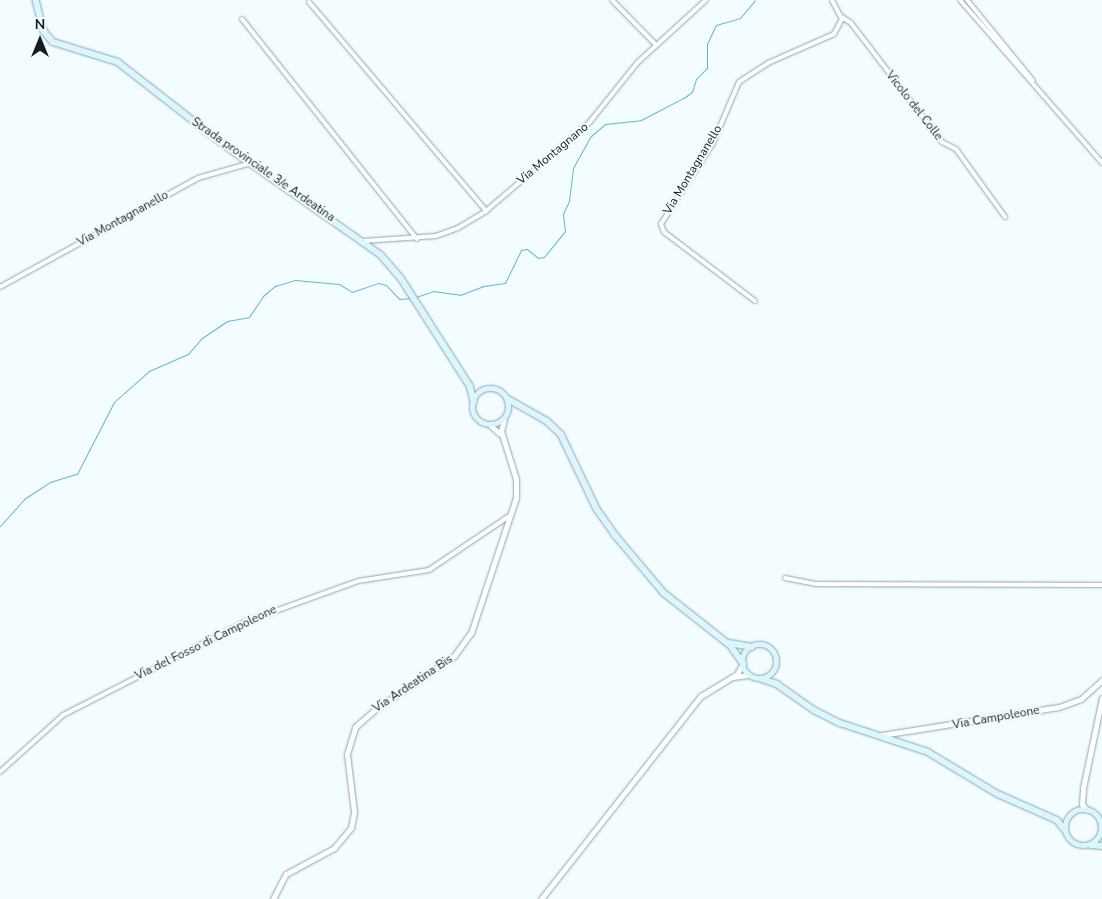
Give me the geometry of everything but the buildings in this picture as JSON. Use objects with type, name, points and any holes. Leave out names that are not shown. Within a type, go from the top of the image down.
[{"type":"main road","name":"Strada provinciale 3/e Ardeatina","points":[[36,0],[44,31],[53,42],[118,62],[251,163],[363,241],[390,264],[472,390],[474,401]]},
{"type":"main road","points":[[465,380],[478,388],[497,390],[508,399],[547,421],[561,434],[606,523],[656,584],[681,608],[725,641],[743,663],[749,675],[787,690],[827,718],[928,752],[998,794],[1050,816],[1066,830],[1074,844],[1102,846]]},
{"type":"main road","points":[[487,389],[474,401],[477,419],[490,425],[523,408]]},
{"type":"main road","points":[[506,417],[508,399]]},
{"type":"main road","points":[[725,641],[752,647],[762,645],[774,651],[778,660],[776,670],[787,690]]},
{"type":"main road","points":[[743,663],[745,654],[752,647]]},
{"type":"main road","points":[[762,679],[776,670]]},
{"type":"main road","points":[[1050,816],[1071,816],[1087,810],[1099,819],[1102,842]]},
{"type":"main road","points":[[1066,830],[1071,816]]},
{"type":"main road","points":[[1091,845],[1101,834]]},
{"type":"street","points":[[612,0],[656,46]]},
{"type":"street","name":"Via Montagnano","points":[[363,241],[417,239],[450,232],[486,211],[589,123],[634,66],[706,0]]},
{"type":"street","points":[[832,0],[842,17]]},
{"type":"street","points":[[960,0],[1102,163]]},
{"type":"street","points":[[967,0],[1034,84]]},
{"type":"street","points":[[309,2],[486,211]]},
{"type":"street","name":"Via Montagnanello","points":[[755,302],[664,232],[661,223],[713,143],[739,82],[776,59],[827,39],[838,30],[842,17]]},
{"type":"street","name":"Vicolo del Colle","points":[[842,17],[851,24],[942,142],[955,148],[1005,217]]},
{"type":"street","points":[[242,19],[417,239]]},
{"type":"street","name":"Via Montagnanello","points":[[0,288],[198,178],[251,163]]},
{"type":"street","name":"Via Ardeatina Bis","points":[[273,899],[286,874],[299,864],[334,848],[348,832],[354,815],[347,758],[351,734],[370,714],[450,660],[463,647],[481,609],[512,515],[517,487],[502,436],[506,417]]},
{"type":"street","points":[[490,425],[502,436]]},
{"type":"street","name":"Via del Fosso di Campoleone","points":[[0,772],[63,715],[245,622],[358,581],[429,570],[493,524],[512,515]]},
{"type":"street","points":[[784,578],[816,584],[1102,585]]},
{"type":"street","points":[[541,899],[701,696],[731,678],[743,663]]},
{"type":"street","points":[[731,678],[749,675]]},
{"type":"street","name":"Via Campoleone","points":[[881,735],[900,735],[1059,707],[1081,699],[1102,680]]},
{"type":"street","points":[[1087,810],[1082,804],[1083,788],[1102,698]]},
{"type":"waterway","points":[[416,297],[433,291],[460,295],[484,286],[505,283],[521,250],[527,249],[538,258],[544,257],[565,231],[563,214],[569,201],[573,168],[590,137],[605,124],[641,120],[692,92],[696,79],[707,68],[707,44],[716,25],[740,18],[755,0]]},
{"type":"waterway","points":[[0,526],[24,499],[50,482],[77,474],[114,402],[149,371],[188,354],[202,338],[227,321],[249,317],[263,296],[275,286],[295,280],[339,284],[352,292],[378,283],[386,285],[399,299],[412,298]]}]
